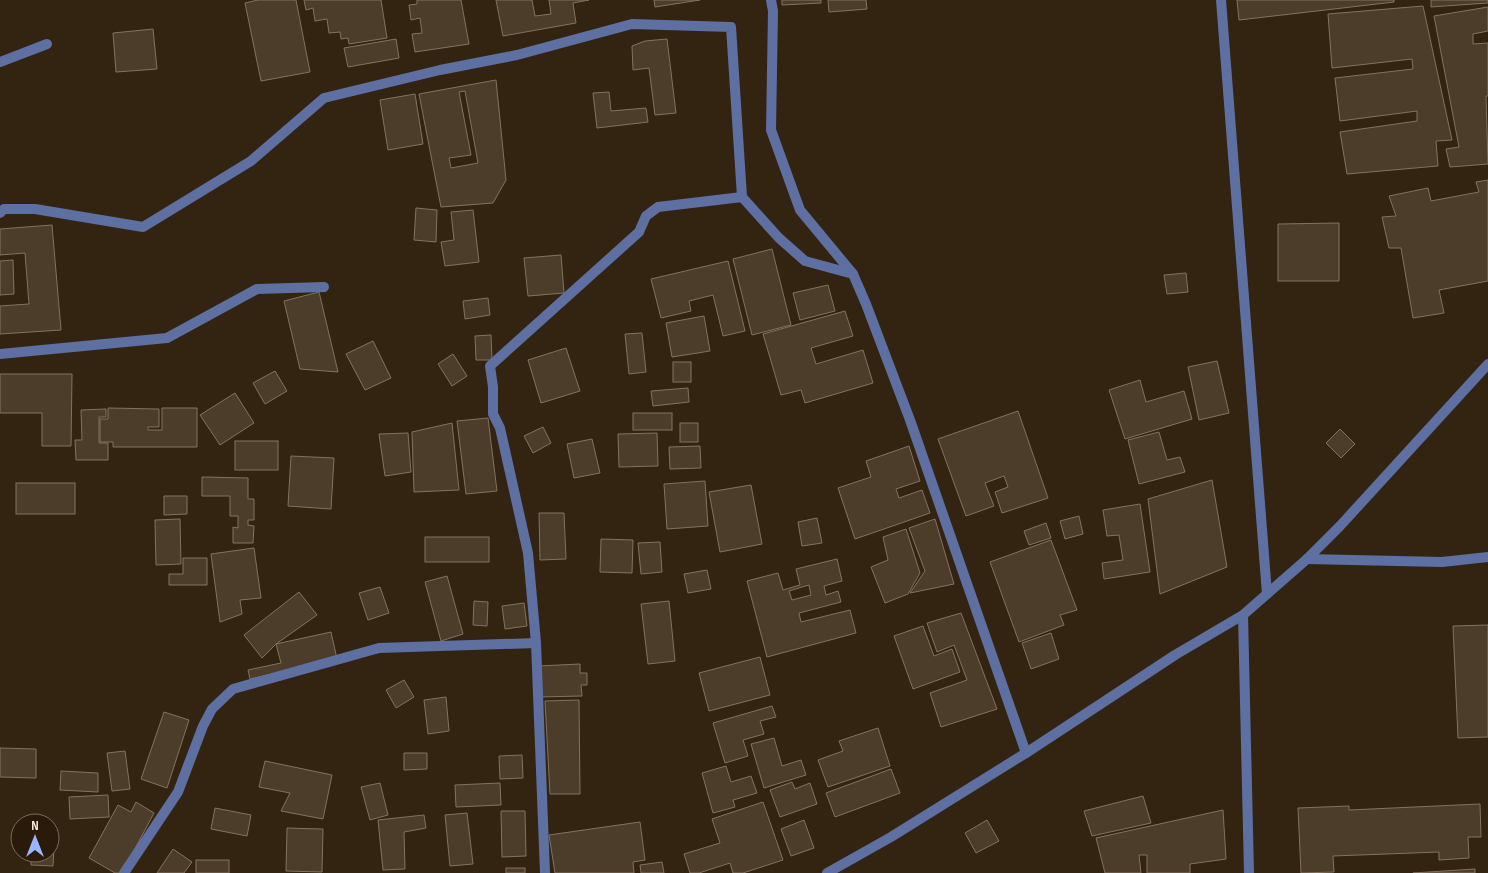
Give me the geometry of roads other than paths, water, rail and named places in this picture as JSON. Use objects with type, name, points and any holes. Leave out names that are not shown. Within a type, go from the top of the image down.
[{"type":"street","points":[[771,0],[773,12],[771,130],[800,210],[852,274],[866,304],[910,420],[1026,753]]},
{"type":"street","points":[[1221,0],[1267,594]]},
{"type":"street","points":[[0,213],[4,209],[35,209],[142,227],[251,161],[324,98],[440,70],[517,55],[632,24],[731,27],[742,197],[779,238],[805,261],[852,274]]},
{"type":"street","points":[[0,62],[46,44]]},
{"type":"street","points":[[545,873],[536,643],[528,553],[500,428],[493,414],[493,387],[490,366],[639,232],[646,216],[658,207],[742,197]]},
{"type":"street","points":[[0,354],[168,338],[257,289],[324,288]]},
{"type":"street","points":[[827,873],[1026,753],[1175,655],[1243,615],[1307,559],[1340,526],[1488,364]]},
{"type":"street","points":[[1307,559],[1442,562],[1488,556]]},
{"type":"street","points":[[1243,615],[1249,873]]},
{"type":"street","points":[[124,873],[178,792],[203,726],[212,709],[233,689],[379,648],[536,643]]}]
